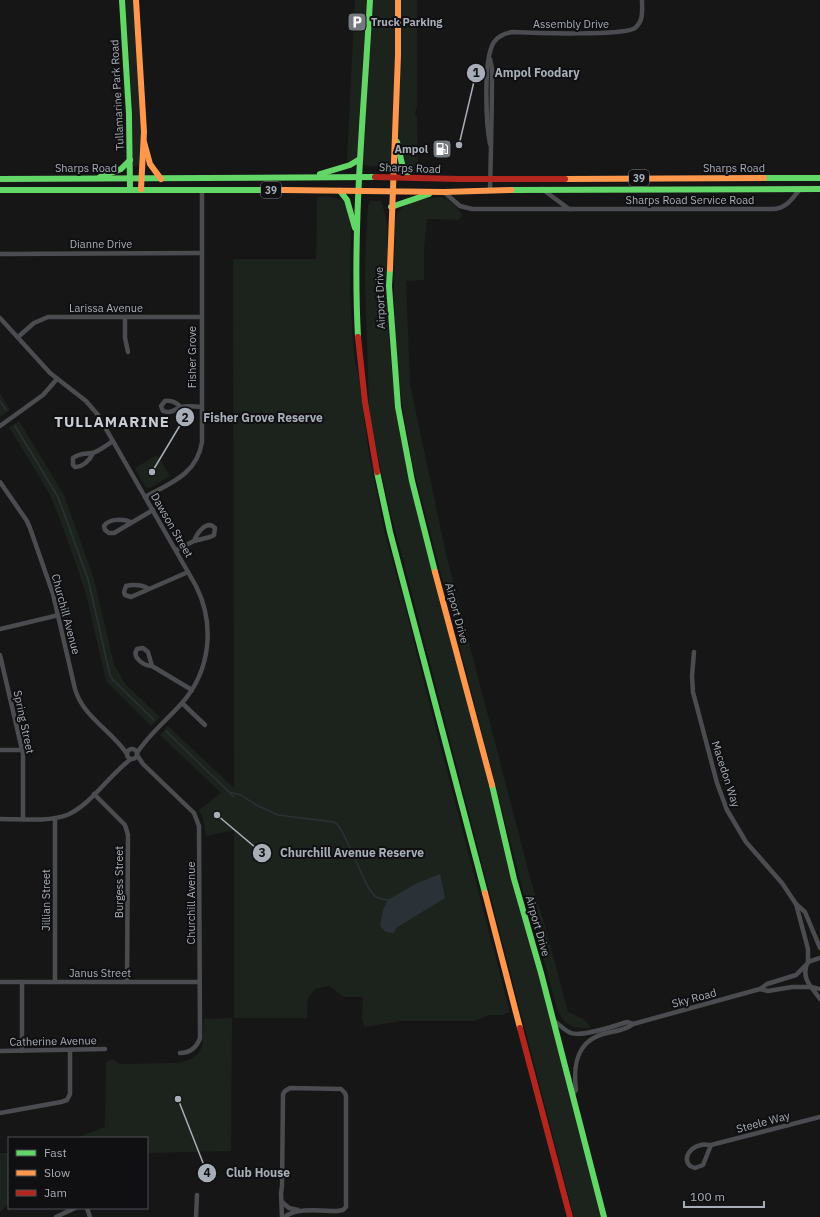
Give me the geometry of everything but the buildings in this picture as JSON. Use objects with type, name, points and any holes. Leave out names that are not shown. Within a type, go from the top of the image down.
[{"type":"main road","name":"Tullamarine Park Road","points":[[122,0],[130,114],[130,189]]},
{"type":"main road","points":[[136,0],[144,142],[141,189]]},
{"type":"main road","name":"Airport Drive","points":[[370,0],[359,177],[356,301],[361,367],[371,445],[380,492],[570,1217]]},
{"type":"main road","name":"Airport Drive","points":[[398,0],[398,55],[392,177],[389,286],[390,324],[398,407],[412,481],[429,550],[490,776],[514,879],[528,924],[604,1217]]},
{"type":"main road","points":[[395,130],[402,164],[408,177]]},
{"type":"main road","points":[[144,142],[150,164],[161,178]]},
{"type":"main road","points":[[311,176],[350,165],[360,159]]},
{"type":"main road","points":[[96,178],[121,169],[127,165],[130,160]]},
{"type":"main road","name":"Sharps Road","points":[[0,178],[311,176],[490,179],[820,178]]},
{"type":"main road","name":"Sharps Road","points":[[0,190],[202,189],[444,192],[542,189],[820,189]]},
{"type":"main road","points":[[340,191],[347,200],[357,234]]},
{"type":"main road","points":[[391,207],[436,192]]},
{"type":"street","name":"Assembly Drive","points":[[490,190],[490,144],[487,130],[487,69],[492,45],[496,39],[509,33],[596,33],[631,31],[641,20],[642,0]]},
{"type":"street","name":"Fisher Grove","points":[[145,497],[182,476],[193,466],[198,458],[202,442],[202,189]]},
{"type":"street","points":[[542,189],[564,206],[571,209]]},
{"type":"street","name":"Sharps Road Service Road","points":[[444,192],[460,206],[472,209],[779,209],[787,205],[800,189]]},
{"type":"street","name":"Dianne Drive","points":[[0,254],[202,253]]},
{"type":"street","name":"Larissa Avenue","points":[[18,337],[34,323],[48,317],[201,317]]},
{"type":"street","points":[[125,317],[125,338],[128,352]]},
{"type":"street","name":"Dawson Street","points":[[0,318],[57,379],[92,407],[153,510],[200,594],[204,603],[208,636],[205,658],[198,679],[192,690],[182,703],[84,804],[67,815],[55,818],[0,819]]},
{"type":"street","points":[[0,426],[43,395],[57,379]]},
{"type":"street","points":[[181,407],[201,407]]},
{"type":"street","points":[[92,453],[113,442]]},
{"type":"street","name":"Churchill Avenue","points":[[0,482],[27,521],[53,594],[75,690],[80,702],[86,711],[190,810],[198,822],[200,830],[200,1038],[198,1044],[194,1048],[188,1052],[180,1053]]},
{"type":"street","points":[[131,522],[110,521],[106,522],[104,526],[105,530],[109,533],[114,533],[153,510]]},
{"type":"street","points":[[176,550],[194,541],[214,535],[215,528],[209,525],[205,526],[195,536],[194,541]]},
{"type":"street","points":[[149,589],[145,586],[130,585],[126,586],[124,592],[131,597],[188,572]]},
{"type":"street","points":[[0,629],[58,615]]},
{"type":"street","name":"Macedon Way","points":[[694,652],[692,671],[693,692],[712,765],[722,796],[733,822],[746,842],[782,883],[796,904],[804,912],[820,948]]},
{"type":"street","name":"Spring Street","points":[[0,655],[22,750],[23,819]]},
{"type":"street","points":[[152,666],[192,690]]},
{"type":"street","points":[[182,703],[205,725]]},
{"type":"street","points":[[0,750],[22,750]]},
{"type":"street","name":"Burgess Street","points":[[94,794],[125,825],[128,835],[127,982]]},
{"type":"street","name":"Jillian Street","points":[[55,818],[55,982]]},
{"type":"street","name":"Macedon Way","points":[[796,904],[808,949],[808,963],[805,976],[811,987]]},
{"type":"street","points":[[808,963],[820,958]]},
{"type":"street","name":"Sky Road","points":[[573,1094],[576,1090],[574,1078],[575,1063],[579,1053],[586,1044],[597,1036],[628,1028],[633,1024],[760,989],[766,984],[796,975],[808,963]]},
{"type":"street","name":"Janus Street","points":[[0,982],[200,982]]},
{"type":"street","points":[[22,982],[22,1051]]},
{"type":"street","name":"Sky Road","points":[[760,989],[768,991],[792,987],[811,987],[820,989]]},
{"type":"street","points":[[811,987],[820,999]]},
{"type":"street","name":"Sky Road","points":[[553,1020],[566,1031],[575,1034],[585,1033],[627,1022],[633,1024]]},
{"type":"street","name":"Catherine Avenue","points":[[0,1051],[70,1051],[106,1049]]},
{"type":"street","points":[[0,1113],[67,1100],[70,1094],[70,1051]]},
{"type":"street","points":[[282,1217],[283,1094],[290,1088],[341,1089],[346,1096],[346,1207],[343,1210],[337,1211],[291,1212],[285,1217]]},
{"type":"street","name":"Steele Way","points":[[711,1145],[703,1165],[696,1168],[690,1166],[687,1159],[690,1151],[702,1145],[711,1145],[820,1116]]},
{"type":"street","points":[[196,1217],[197,1195]]},
{"type":"street","points":[[282,1202],[290,1208],[300,1211]]},
{"type":"street","points":[[56,1217],[73,1209]]},
{"type":"shaded area","points":[[125,0],[133,0],[141,118],[141,166],[133,166],[133,117]]},
{"type":"shaded area","points":[[355,0],[417,0],[417,108],[415,115],[417,116],[418,168],[415,173],[410,170],[370,166],[349,162],[347,159]]},
{"type":"shaded area","points":[[326,196],[342,200],[348,208],[351,225],[350,293],[354,357],[359,378],[369,455],[384,530],[510,1012],[503,1015],[489,1015],[475,1021],[401,1021],[364,1027],[362,1017],[363,997],[344,997],[329,986],[315,989],[308,998],[307,1018],[234,1018],[234,830],[206,836],[203,819],[199,810],[221,793],[160,735],[168,726],[234,788],[233,259],[316,259],[317,197]]},
{"type":"shaded area","points":[[440,197],[450,201],[462,215],[459,220],[427,219],[424,250],[424,280],[406,281],[410,384],[446,554],[531,881],[545,926],[568,1012],[585,1020],[591,1028],[574,1027],[566,1023],[557,1009],[537,933],[528,910],[413,466],[397,360],[394,299],[395,220],[398,213],[407,204],[419,200]]},
{"type":"shaded area","points":[[370,201],[381,201],[387,224],[387,318],[395,404],[486,774],[602,1217],[574,1217],[387,498],[369,409],[365,274],[367,218]]},
{"type":"shaded area","points":[[0,393],[10,410],[0,417]]},
{"type":"shaded area","points":[[19,421],[64,495],[94,579],[114,664],[125,684],[160,717],[151,726],[106,681],[87,598],[58,514],[48,491],[9,427]]},
{"type":"shaded area","points":[[157,455],[170,476],[150,488],[145,487],[135,468]]},
{"type":"shaded area","points":[[440,874],[445,898],[396,928],[394,933],[386,932],[380,926],[383,910],[388,900],[415,884]]},
{"type":"shaded area","points":[[232,1018],[231,1151],[148,1153],[148,1137],[79,1137],[105,1127],[106,1062],[113,1059],[119,1064],[178,1063],[189,1060],[198,1054],[202,1047],[204,1019]]},
{"type":"shaded area","points":[[0,1153],[8,1153],[8,1204],[0,1212]]},
{"type":"waterway","points":[[0,401],[6,410]]},
{"type":"waterway","points":[[15,426],[58,497],[88,579],[110,675],[113,680],[154,720]]},
{"type":"waterway","points":[[166,731],[229,792],[241,795],[256,805],[278,815],[334,822],[337,824],[347,840],[367,885],[377,898],[388,900]]},
{"type":"waterway","points":[[230,793],[234,797]]},
{"type":"traffic: fast","points":[[122,0],[129,114],[130,189]]},
{"type":"traffic: fast","points":[[358,337],[356,253],[370,0]]},
{"type":"traffic: fast","points":[[397,142],[402,164],[408,177]]},
{"type":"traffic: fast","points":[[320,174],[350,165],[360,159]]},
{"type":"traffic: fast","points":[[100,177],[121,169],[130,160]]},
{"type":"traffic: fast","points":[[0,179],[375,177]]},
{"type":"traffic: fast","points":[[764,178],[820,178]]},
{"type":"traffic: fast","points":[[511,190],[820,189]]},
{"type":"traffic: fast","points":[[0,190],[284,190]]},
{"type":"traffic: fast","points":[[340,191],[347,200],[355,228]]},
{"type":"traffic: fast","points":[[391,207],[429,194]]},
{"type":"traffic: fast","points":[[390,269],[389,286],[398,407],[412,481],[435,572]]},
{"type":"traffic: fast","points":[[377,472],[390,532],[485,893]]},
{"type":"traffic: fast","points":[[492,785],[514,879],[541,973],[604,1217]]},
{"type":"traffic: slow","points":[[136,0],[144,132],[141,189]]},
{"type":"traffic: slow","points":[[390,269],[398,55],[398,0]]},
{"type":"traffic: slow","points":[[144,142],[150,164],[161,179]]},
{"type":"traffic: slow","points":[[565,179],[764,178]]},
{"type":"traffic: slow","points":[[284,190],[444,192],[511,190]]},
{"type":"traffic: slow","points":[[435,572],[492,785]]},
{"type":"traffic: slow","points":[[485,893],[520,1028]]},
{"type":"traffic: jam","points":[[375,177],[565,179]]},
{"type":"traffic: jam","points":[[358,337],[365,402],[377,472]]},
{"type":"traffic: jam","points":[[520,1028],[570,1217]]},
{"type":"place","name":"Truck Parking","points":[[357,22]]},
{"type":"place","name":"Ampol Foodary","points":[[459,145]]},
{"type":"place","name":"Ampol","points":[[442,149]]},
{"type":"place","name":"Fisher Grove Reserve","points":[[152,472]]},
{"type":"place","name":"Churchill Avenue Reserve","points":[[217,815]]},
{"type":"place","name":"Club House","points":[[178,1099]]},
{"type":"district","name":"TULLAMARINE","points":[[112,421]]}]
